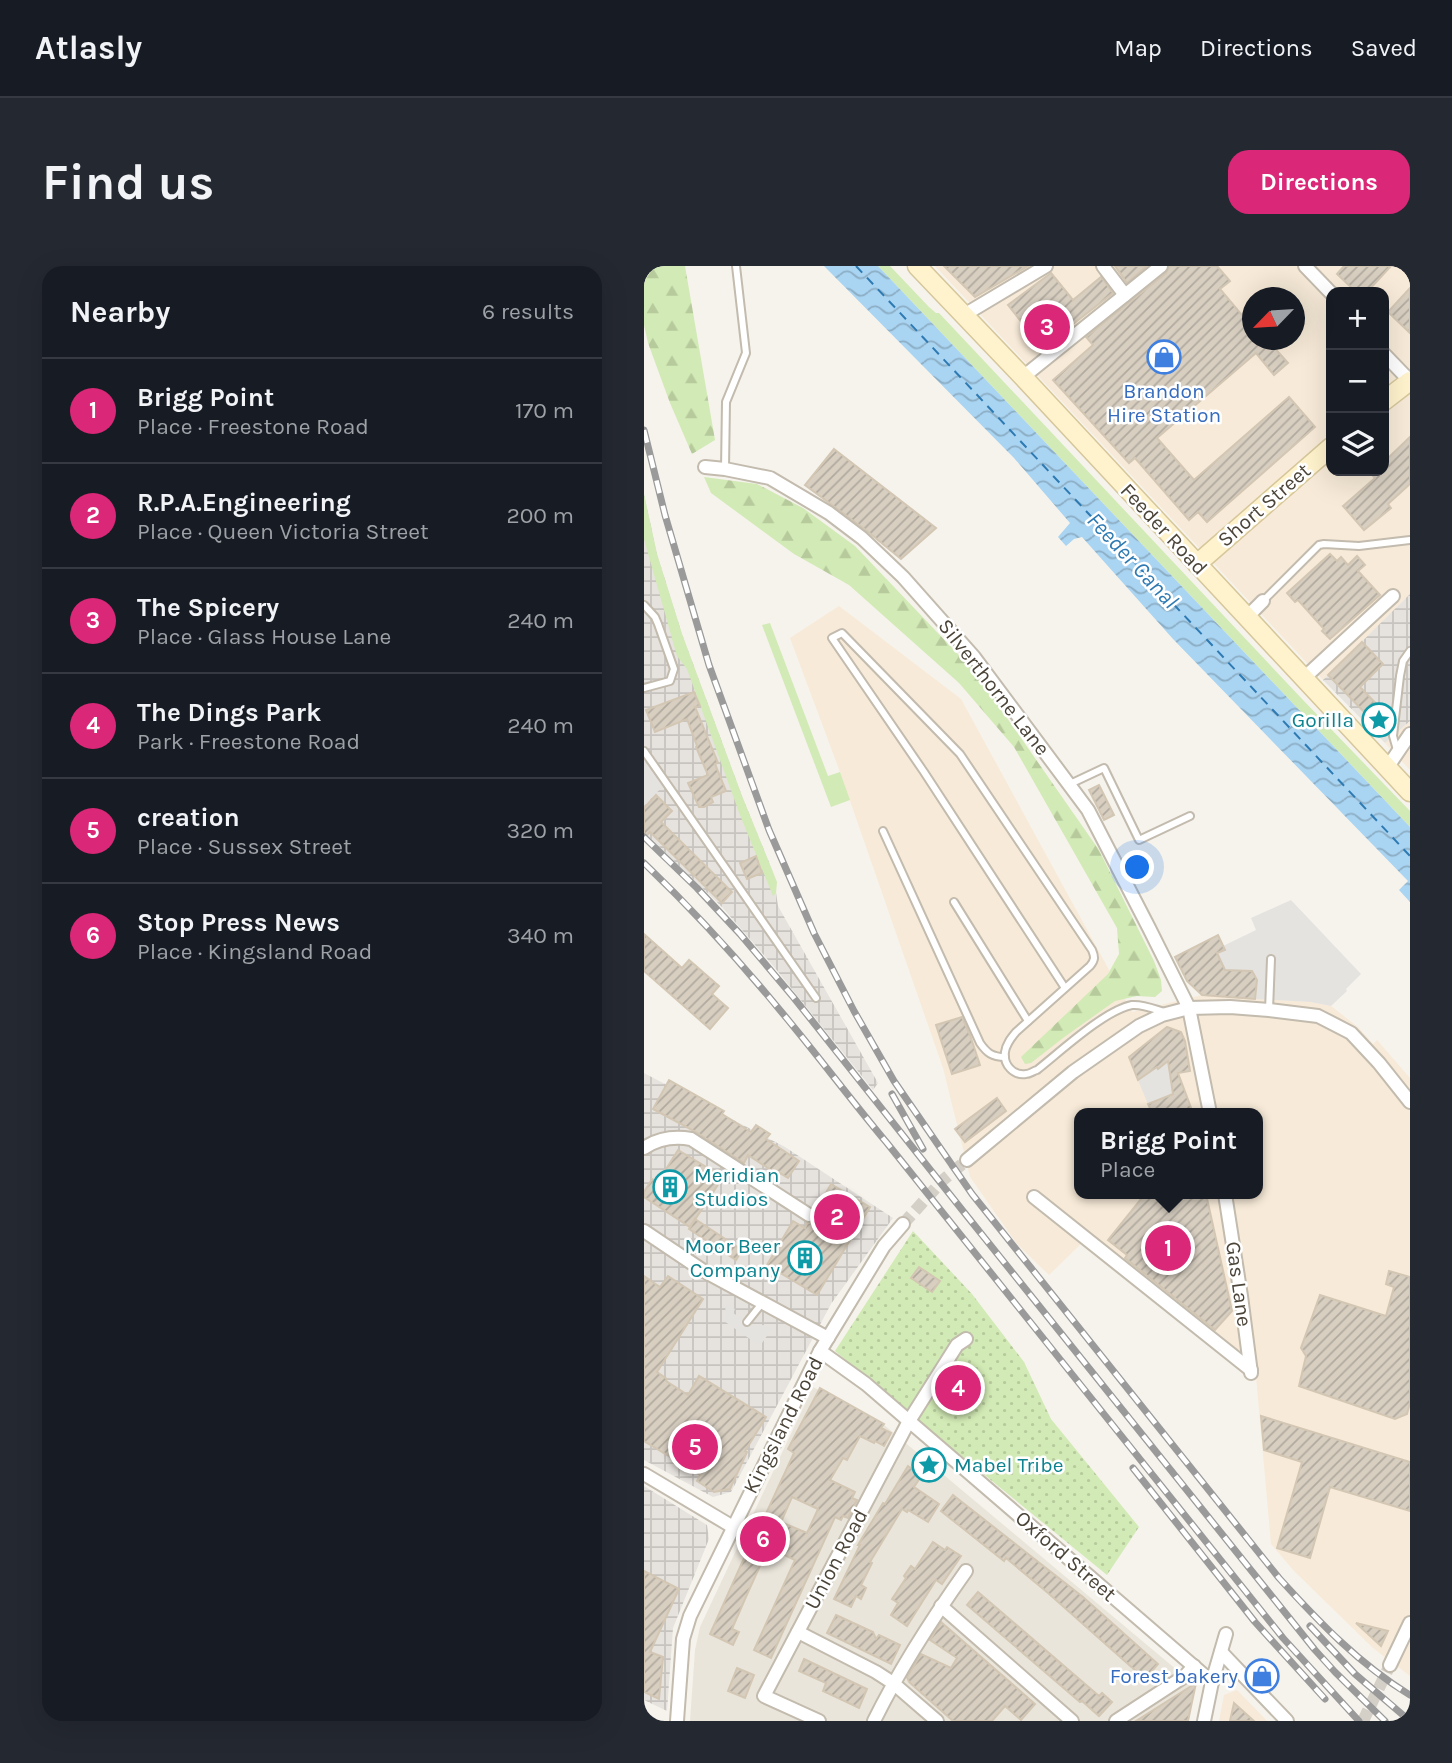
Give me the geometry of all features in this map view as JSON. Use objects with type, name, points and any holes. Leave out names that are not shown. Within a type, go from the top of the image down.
[{"type":"street","name":"Feeder Road","points":[[918,266],[1410,792]]},
{"type":"street","points":[[964,315],[1046,266]]},
{"type":"street","points":[[1103,266],[1125,295]]},
{"type":"street","points":[[1023,377],[1161,266]]},
{"type":"street","points":[[1306,266],[1326,288]]},
{"type":"street","points":[[1389,359],[1410,381],[1389,397]]},
{"type":"street","name":"Short Street","points":[[1197,564],[1326,451]]},
{"type":"street","name":"Silverthorne Lane","points":[[705,467],[725,468],[770,478],[829,513],[862,538],[903,577],[974,657],[1088,810],[1189,1008]]},
{"type":"street","points":[[1304,678],[1392,596]]},
{"type":"street","points":[[1247,617],[1263,601]]},
{"type":"street","points":[[1387,768],[1410,734]]},
{"type":"street","points":[[967,1160],[1073,1072],[1139,1026],[1167,1013],[1189,1008],[1230,1007],[1318,1016],[1351,1033],[1410,1102]]},
{"type":"street","points":[[1189,1008],[1209,1108]]},
{"type":"street","points":[[644,1148],[660,1139],[691,1139],[809,1215]]},
{"type":"street","name":"Gas Lane","points":[[1034,1197],[1251,1373],[1226,1199]]},
{"type":"street","name":"Kingsland Road","points":[[677,1721],[684,1633],[690,1616],[820,1351],[884,1246],[904,1224]]},
{"type":"street","points":[[644,1231],[702,1270],[828,1338]]},
{"type":"street","name":"Union Road","points":[[819,1721],[764,1696],[909,1421],[957,1345],[966,1339]]},
{"type":"street","name":"Oxford Street","points":[[820,1351],[866,1384],[1212,1682]]},
{"type":"street","points":[[644,1474],[733,1527]]},
{"type":"street","points":[[874,1721],[893,1683],[966,1570]]},
{"type":"street","points":[[941,1606],[1072,1721]]},
{"type":"street","points":[[1390,1665],[1410,1623]]},
{"type":"street","points":[[798,1632],[876,1672],[937,1721]]},
{"type":"street","points":[[1204,1721],[1226,1634]]},
{"type":"street","points":[[1221,1652],[1287,1721]]},
{"type":"street","points":[[1116,1721],[1185,1676],[1194,1666]]},
{"type":"lane","points":[[725,468],[726,402],[746,353],[736,266]]},
{"type":"lane","points":[[1263,601],[1319,545],[1359,546],[1410,540]]},
{"type":"lane","points":[[644,605],[655,617],[674,670],[669,682],[644,688]]},
{"type":"lane","points":[[1065,988],[924,772],[832,638],[842,633],[960,754],[1095,957],[1094,962],[1016,1032],[1007,1044],[1005,1062],[1010,1069],[1025,1074],[1037,1070],[1102,1018],[1119,1009],[1134,1005],[1167,1013]]},
{"type":"lane","points":[[1397,750],[1393,736],[1400,676],[1403,661],[1410,651]]},
{"type":"lane","points":[[644,751],[816,998]]},
{"type":"lane","points":[[1070,784],[1104,768],[1139,840],[1189,816]]},
{"type":"lane","points":[[883,831],[980,1043],[991,1055],[1005,1057]]},
{"type":"lane","points":[[954,901],[1028,1021]]},
{"type":"lane","points":[[1269,1010],[1270,959]]},
{"type":"lane","points":[[747,1322],[763,1302]]},
{"type":"shaded area","points":[[935,266],[1410,266],[1410,594],[1323,680]]},
{"type":"shaded area","points":[[644,494],[657,554],[682,634],[773,872],[778,906],[878,1083],[873,1090],[722,907],[644,832]]},
{"type":"shaded area","points":[[1410,594],[1410,721],[1385,743],[1323,680]]},
{"type":"shaded area","points":[[839,606],[961,699],[1132,1012],[1202,995],[1310,1002],[1331,1006],[1359,1028],[1373,1044],[1377,1040],[1410,1078],[1410,1676],[1373,1648],[1294,1571],[1271,1544],[1255,1365],[1087,1238],[1049,1275],[1017,1244],[970,1177],[943,1068],[840,772],[790,638]]},
{"type":"shaded area","points":[[1410,721],[1410,770],[1385,743]]},
{"type":"shaded area","points":[[644,760],[663,786],[644,806]]},
{"type":"shaded area","points":[[1291,900],[1361,974],[1331,1006],[1255,999],[1257,980],[1252,971],[1225,970],[1217,953],[1224,950],[1223,946],[1256,930],[1251,918]]},
{"type":"shaded area","points":[[1168,1061],[1184,1090],[1148,1104],[1138,1080]]},
{"type":"shaded area","points":[[644,1073],[785,1147],[893,1218],[831,1304],[731,1492],[713,1497],[644,1460]]},
{"type":"shaded area","points":[[726,1304],[735,1309],[733,1313],[753,1326],[764,1325],[771,1330],[760,1346],[724,1321]]},
{"type":"shaded area","points":[[813,1387],[883,1424],[1196,1686],[1188,1721],[690,1721],[695,1650],[700,1627]]},
{"type":"shaded area","points":[[644,1486],[707,1525],[709,1539],[673,1628],[667,1711],[644,1700]]},
{"type":"shaded area","points":[[1237,1690],[1267,1721],[1219,1721],[1224,1695]]},
{"type":"green space","points":[[644,266],[685,266],[715,440],[692,454],[648,343],[644,325]]},
{"type":"green space","points":[[878,266],[890,266],[929,307],[939,313],[1410,811],[1410,827]]},
{"type":"green space","points":[[704,477],[757,484],[803,508],[855,546],[975,672],[1099,850],[1154,961],[1162,991],[1155,997],[1137,996],[1115,1001],[1031,1063],[1025,1064],[1021,1057],[1108,974],[1119,954],[1117,928],[1014,747],[959,683],[849,585],[794,554],[711,493]]},
{"type":"green space","points":[[644,494],[657,554],[682,634],[777,882],[773,896],[740,815],[687,669],[677,656],[644,539]]},
{"type":"green space","points":[[770,623],[828,776],[840,772],[850,800],[831,807],[762,625]]},
{"type":"green space","points":[[913,1231],[972,1294],[1024,1362],[1051,1419],[1139,1527],[1107,1575],[835,1351]]},
{"type":"water","name":"Feeder Canal","points":[[824,266],[878,266],[1410,827],[1410,902],[1399,890],[1408,881],[1173,639],[1082,537],[1074,539],[1066,546],[1058,537],[1070,523],[1014,458]]},
{"type":"building","points":[[944,266],[1028,266],[975,297]]},
{"type":"building","points":[[1115,266],[1147,266],[1127,283]]},
{"type":"building","name":"Brandon Hire Station","points":[[1170,266],[1217,266],[1230,281],[1220,289],[1242,315],[1242,350],[1276,350],[1288,363],[1274,375],[1256,353],[1157,438],[1194,480],[1289,397],[1315,427],[1207,522],[1198,512],[1189,520],[1135,458],[1129,463],[1053,380],[1093,345],[1086,337],[1166,273]]},
{"type":"building","points":[[1344,266],[1391,266],[1372,287],[1351,287],[1337,274]]},
{"type":"building","points":[[1051,273],[1073,300],[1101,277],[1113,293],[1042,348],[1008,305]]},
{"type":"building","points":[[1410,288],[1410,333],[1389,311]]},
{"type":"building","points":[[1410,437],[1410,484],[1388,504],[1391,508],[1364,530],[1343,506],[1375,478],[1373,476],[1389,476],[1389,457]]},
{"type":"building","points":[[834,449],[936,528],[901,559],[805,485]]},
{"type":"building","points":[[1330,554],[1337,561],[1341,557],[1348,565],[1357,556],[1365,565],[1358,571],[1380,595],[1330,639],[1298,600],[1295,602],[1287,593]]},
{"type":"building","points":[[1362,642],[1383,664],[1360,687],[1389,717],[1379,727],[1328,675]]},
{"type":"building","points":[[694,692],[700,706],[695,707],[718,763],[715,764],[726,791],[711,797],[713,802],[704,807],[699,807],[688,783],[708,775],[687,719],[655,732],[646,710]]},
{"type":"building","points":[[1099,785],[1114,815],[1104,820],[1089,790]]},
{"type":"building","points":[[656,795],[672,811],[661,822],[732,892],[722,903],[650,832],[644,838],[644,808]]},
{"type":"building","points":[[756,856],[762,873],[747,879],[740,863]]},
{"type":"building","points":[[644,934],[682,968],[689,960],[719,986],[712,994],[728,1008],[710,1029],[644,971]]},
{"type":"building","points":[[1218,935],[1225,950],[1217,953],[1225,970],[1252,971],[1257,980],[1255,999],[1202,995],[1187,981],[1175,957]]},
{"type":"building","points":[[962,1017],[980,1065],[952,1074],[936,1025]]},
{"type":"building","points":[[1167,1027],[1181,1032],[1190,1071],[1178,1073],[1191,1108],[1150,1108],[1148,1104],[1173,1094],[1168,1061],[1138,1080],[1129,1057]]},
{"type":"building","points":[[669,1080],[724,1111],[722,1114],[751,1132],[756,1125],[770,1134],[766,1139],[799,1161],[788,1178],[748,1155],[744,1163],[696,1132],[653,1109]]},
{"type":"building","points":[[997,1098],[1006,1111],[965,1142],[955,1129]]},
{"type":"building","name":"Meridian Studios","points":[[678,1150],[723,1177],[690,1227],[644,1197],[652,1179],[658,1182]]},
{"type":"building","points":[[831,1184],[870,1207],[817,1295],[767,1265],[793,1221],[805,1228],[807,1223],[816,1220],[816,1210]]},
{"type":"building","points":[[1141,1199],[1207,1199],[1232,1311],[1215,1330],[1125,1258],[1127,1255],[1108,1240]]},
{"type":"building","points":[[695,1219],[742,1250],[736,1260],[689,1229]]},
{"type":"building","points":[[919,1267],[940,1281],[932,1292],[911,1278]]},
{"type":"building","points":[[1389,1271],[1410,1277],[1410,1403],[1407,1414],[1395,1419],[1299,1386],[1306,1356],[1301,1348],[1320,1295],[1386,1316],[1394,1287],[1386,1284]]},
{"type":"building","points":[[644,1276],[660,1287],[668,1276],[703,1299],[657,1372],[688,1395],[699,1376],[766,1417],[745,1451],[747,1452],[730,1489],[714,1492],[697,1481],[700,1475],[644,1441]]},
{"type":"building","points":[[820,1388],[884,1424],[881,1428],[891,1433],[884,1446],[860,1436],[847,1460],[843,1458],[830,1480],[855,1492],[852,1498],[857,1500],[848,1518],[843,1516],[841,1520],[835,1517],[771,1658],[754,1650],[795,1560],[774,1550],[769,1562],[763,1559],[732,1629],[739,1632],[733,1645],[710,1634],[794,1453],[788,1449]],"holes":[[[792,1497],[818,1509],[807,1533],[781,1522]]]},
{"type":"building","points":[[1261,1416],[1410,1462],[1410,1511],[1330,1487],[1310,1558],[1277,1548],[1302,1462],[1264,1450]]},
{"type":"building","points":[[908,1466],[922,1475],[914,1487],[939,1504],[928,1522],[902,1509],[870,1562],[872,1563],[861,1585],[866,1588],[861,1599],[856,1596],[851,1607],[834,1599],[858,1545]]},
{"type":"building","points":[[953,1495],[1083,1597],[1158,1664],[1145,1679],[1006,1558],[1004,1561],[941,1511]]},
{"type":"building","points":[[933,1542],[961,1556],[942,1584],[936,1580],[907,1626],[891,1615],[898,1603],[892,1599],[911,1566],[915,1569]]},
{"type":"building","points":[[644,1571],[679,1589],[650,1652],[663,1657],[659,1699],[644,1692]]},
{"type":"building","points":[[978,1592],[1099,1696],[1102,1693],[1112,1702],[1099,1716],[1080,1702],[967,1605]]},
{"type":"building","points":[[836,1615],[873,1632],[876,1639],[879,1635],[900,1645],[891,1664],[827,1633]]},
{"type":"building","points":[[941,1622],[1035,1704],[1021,1720],[1005,1706],[992,1721],[953,1721],[909,1682],[907,1677],[921,1654],[951,1668],[957,1658],[930,1640]]},
{"type":"building","points":[[1356,1623],[1388,1631],[1381,1646]]},
{"type":"building","points":[[804,1659],[867,1689],[859,1708],[823,1691],[826,1683],[799,1671]]},
{"type":"building","points":[[737,1668],[754,1675],[745,1698],[728,1691]]},
{"type":"building","points":[[1196,1683],[1188,1721],[1136,1721]]},
{"type":"building","points":[[1234,1703],[1254,1721],[1230,1721]]},
{"type":"ferry route","points":[[856,266],[1410,856]]},
{"type":"tunnel","points":[[903,1224],[943,1180],[967,1160]]},
{"type":"tunnel","points":[[1363,1721],[1390,1665]]},
{"type":"railway","points":[[644,430],[665,515],[709,665],[769,830],[814,933],[894,1081],[972,1194],[1279,1578],[1357,1656],[1410,1695]]},
{"type":"railway","points":[[644,837],[740,934],[794,998],[1315,1650],[1385,1721]]},
{"type":"railway","points":[[644,863],[714,934],[779,1009],[1283,1638],[1359,1721]]},
{"type":"railway","points":[[892,1094],[923,1149]]},
{"type":"railway","points":[[1133,1468],[1255,1622],[1325,1699]]},
{"type":"railway","points":[[1310,1626],[1355,1674],[1410,1721]]},
{"type":"place","name":"The Spicery","points":[[1047,327]]},
{"type":"place","name":"Brandon Hire Station","points":[[1164,357]]},
{"type":"place","name":"Gorilla","points":[[1379,720]]},
{"type":"place","name":"Meridian Studios","points":[[670,1187]]},
{"type":"place","name":"R.P.A.Engineering","points":[[837,1217]]},
{"type":"place","name":"Brigg Point","points":[[1168,1248]]},
{"type":"place","name":"Moor Beer Company","points":[[805,1258]]},
{"type":"place","name":"The Dings Park","points":[[958,1388]]},
{"type":"place","name":"creation","points":[[695,1447]]},
{"type":"place","name":"Mabel Tribe","points":[[929,1465]]},
{"type":"place","name":"Stop Press News","points":[[763,1539]]},
{"type":"place","name":"Forest bakery","points":[[1262,1676]]}]
